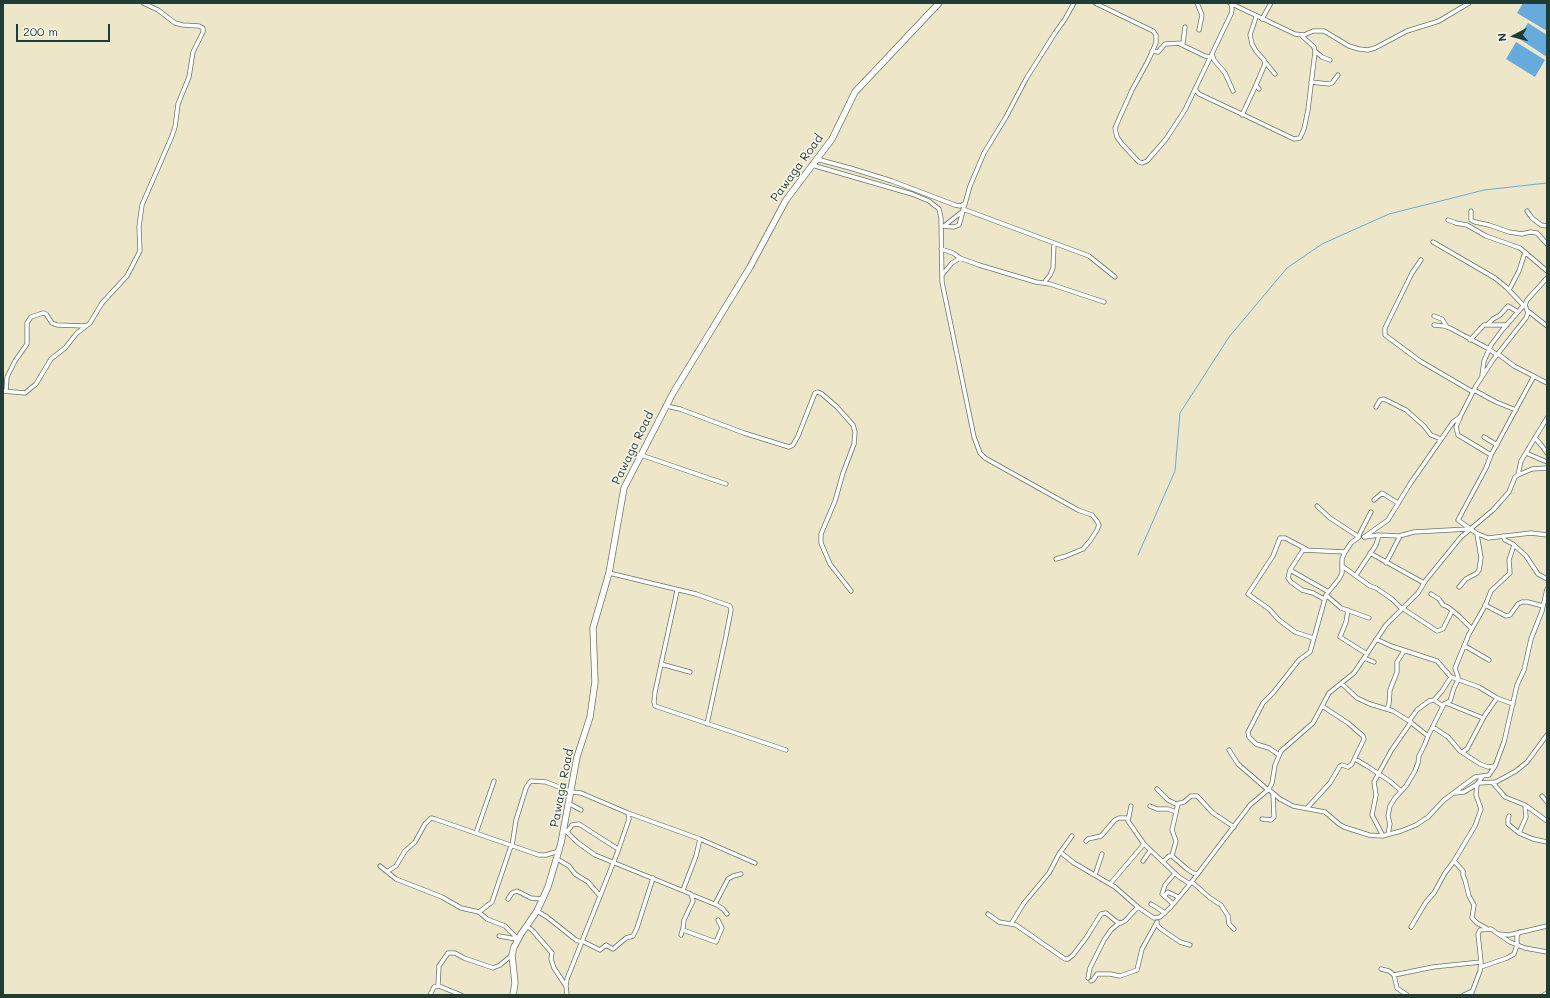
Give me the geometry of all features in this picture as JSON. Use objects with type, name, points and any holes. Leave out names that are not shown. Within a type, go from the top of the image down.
[{"type":"main road","name":"Pawaga Road","points":[[512,995],[514,984],[512,955],[517,939],[537,911],[543,899],[566,831],[574,770],[590,717],[594,691],[592,636],[594,620],[609,573],[622,495],[666,406],[750,267],[786,200],[832,139],[859,87],[939,3]]},
{"type":"street","points":[[86,326],[57,325],[52,323],[46,314],[43,313],[31,317],[27,323],[27,344],[15,361],[7,377],[5,391],[21,393],[29,391],[42,376],[51,359],[65,348],[86,326],[106,299],[127,276],[140,251],[139,227],[142,205],[172,136],[175,127],[178,104],[189,77],[194,48],[203,33],[201,27],[175,23],[158,10],[143,3]]},
{"type":"street","points":[[942,226],[954,227],[959,225],[964,204],[979,162],[1006,117],[1026,79],[1074,3]]},
{"type":"street","points":[[1095,3],[1153,31],[1157,38],[1115,128],[1117,137],[1139,162],[1142,163],[1148,161],[1166,139],[1185,110],[1231,14],[1232,9],[1230,3]]},
{"type":"street","points":[[1197,3],[1202,15],[1199,30]]},
{"type":"street","points":[[1230,3],[1295,34],[1304,36],[1316,31],[1324,31],[1349,46],[1359,50],[1368,50],[1375,48],[1406,31],[1439,22],[1469,3]]},
{"type":"street","points":[[1262,19],[1271,3]]},
{"type":"street","points":[[1256,16],[1250,35],[1252,44],[1275,74]]},
{"type":"street","points":[[1179,44],[1184,42],[1185,27]]},
{"type":"street","points":[[1301,35],[1322,57],[1330,60]]},
{"type":"street","points":[[1152,51],[1158,52],[1165,44],[1179,44],[1204,56],[1211,56]]},
{"type":"street","points":[[1195,89],[1199,94],[1294,138],[1300,138],[1302,136],[1305,124],[1315,50]]},
{"type":"street","points":[[1211,56],[1225,73],[1233,91]]},
{"type":"street","points":[[1242,114],[1264,68],[1265,62]]},
{"type":"street","points":[[1311,82],[1329,84],[1338,75]]},
{"type":"street","points":[[1256,86],[1256,88],[1259,89]]},
{"type":"street","points":[[813,163],[820,160],[850,168],[892,181],[954,205],[960,206],[964,204]]},
{"type":"street","points":[[813,163],[912,194],[929,201],[938,209],[942,226],[942,276],[974,436],[980,453],[985,458],[1078,510],[1092,515],[1098,521],[1099,525],[1097,530],[1086,546],[1073,554],[1056,558]]},
{"type":"street","points":[[942,226],[963,210]]},
{"type":"street","points":[[963,210],[1089,256],[1115,277]]},
{"type":"street","points":[[1472,211],[1471,220],[1475,222],[1509,232],[1522,234],[1530,232],[1537,233],[1547,244]]},
{"type":"street","points":[[1527,211],[1532,218],[1541,225],[1547,226]]},
{"type":"street","points":[[1448,220],[1467,225],[1486,236],[1520,248],[1547,271]]},
{"type":"street","points":[[1433,242],[1489,274],[1525,305],[1527,310],[1528,314],[1526,318],[1482,376],[1456,427],[1458,435],[1491,455]]},
{"type":"street","points":[[1044,283],[1053,268],[1054,243]]},
{"type":"street","points":[[941,249],[979,265],[1104,302]]},
{"type":"street","points":[[1509,290],[1519,271],[1525,252]]},
{"type":"street","points":[[942,276],[952,263],[960,258]]},
{"type":"street","points":[[1421,260],[1412,273],[1385,328],[1385,335],[1420,361],[1474,391],[1516,410]]},
{"type":"street","points":[[1482,376],[1484,361],[1490,349],[1507,325],[1525,305],[1527,300],[1547,278]]},
{"type":"street","points":[[1470,340],[1482,326],[1488,324],[1493,319],[1501,315],[1508,306],[1518,312]]},
{"type":"street","points":[[1527,310],[1547,326]]},
{"type":"street","points":[[1434,316],[1442,319],[1446,327]]},
{"type":"street","points":[[1488,324],[1498,326],[1507,325]]},
{"type":"street","points":[[1434,325],[1446,327],[1490,349],[1514,366],[1547,383]]},
{"type":"street","points":[[1534,376],[1491,455],[1486,468],[1459,515],[1458,520],[1477,534],[1488,538],[1531,533],[1547,535]]},
{"type":"street","points":[[666,406],[680,409],[744,433],[789,447],[794,445],[815,393],[822,394],[837,408],[853,425],[855,432],[854,444],[843,473],[835,502],[821,534],[821,543],[830,564],[851,591]]},
{"type":"street","points":[[1376,406],[1380,400],[1384,399],[1406,410],[1424,426],[1431,435],[1441,439]]},
{"type":"street","points":[[1364,537],[1387,521],[1441,439],[1453,422],[1460,417]]},
{"type":"street","points":[[1518,475],[1521,462],[1547,418]]},
{"type":"street","points":[[1484,437],[1497,444]]},
{"type":"street","points":[[1534,438],[1547,453]]},
{"type":"street","points":[[1526,453],[1547,462]]},
{"type":"street","points":[[641,455],[726,484]]},
{"type":"street","points":[[1139,908],[1136,909],[1125,921],[1119,923],[1111,930],[1104,940],[1090,968],[1089,979],[1093,980],[1097,974],[1123,976],[1137,970],[1142,949],[1157,920],[1191,883],[1250,806],[1268,790],[1272,783],[1275,765],[1285,746],[1313,723],[1329,693],[1354,673],[1386,625],[1418,592],[1448,551],[1469,529],[1493,510],[1509,492],[1515,477],[1532,469],[1547,468]]},
{"type":"street","points":[[1374,500],[1382,493],[1398,503]]},
{"type":"street","points":[[1317,506],[1330,518],[1358,537],[1379,535],[1400,536],[1414,532],[1469,529]]},
{"type":"street","points":[[1279,755],[1269,748],[1256,744],[1248,734],[1263,703],[1273,693],[1299,660],[1310,652],[1326,595],[1339,579],[1342,573],[1342,559],[1345,552],[1358,537],[1371,512]]},
{"type":"street","points":[[1460,587],[1466,579],[1477,573],[1479,570],[1481,558],[1477,534]]},
{"type":"street","points":[[1356,575],[1376,545],[1379,535]]},
{"type":"street","points":[[1386,563],[1400,536]]},
{"type":"street","points":[[1503,536],[1505,540],[1514,545],[1531,563],[1538,574],[1547,579]]},
{"type":"street","points":[[1313,638],[1297,633],[1248,594],[1273,556],[1280,538],[1285,538],[1306,549],[1345,552]]},
{"type":"street","points":[[1388,834],[1390,824],[1388,816],[1390,806],[1406,786],[1415,771],[1419,756],[1444,704],[1450,701],[1458,680],[1454,668],[1491,592],[1510,573],[1510,560],[1514,545]]},
{"type":"street","points":[[1306,549],[1301,552],[1290,570],[1288,578],[1302,590],[1326,595]]},
{"type":"street","points":[[1370,553],[1424,583]]},
{"type":"street","points":[[1342,566],[1437,631],[1442,629],[1452,611]]},
{"type":"street","points":[[1290,570],[1326,595],[1338,606],[1369,618]]},
{"type":"street","points":[[609,573],[690,593],[727,604],[731,608],[707,724]]},
{"type":"street","points":[[1230,750],[1240,766],[1268,790],[1290,804],[1325,812],[1344,827],[1369,835],[1383,836],[1416,825],[1428,817],[1444,800],[1475,777],[1490,775],[1495,766],[1507,729],[1517,685],[1524,670],[1531,640],[1543,606],[1547,589]]},
{"type":"street","points":[[677,591],[655,692],[655,706],[786,750]]},
{"type":"street","points":[[1431,594],[1472,629]]},
{"type":"street","points":[[1485,605],[1506,616],[1510,615],[1518,604],[1522,602],[1543,606]]},
{"type":"street","points":[[1348,610],[1346,622],[1340,637],[1367,654]]},
{"type":"street","points":[[1376,639],[1404,651],[1437,661],[1451,677],[1479,687],[1497,698],[1512,704]]},
{"type":"street","points":[[1465,646],[1489,660]]},
{"type":"street","points":[[1386,709],[1389,704],[1390,690],[1397,672],[1397,662],[1404,651]]},
{"type":"street","points":[[1364,658],[1374,662]]},
{"type":"street","points":[[661,664],[690,672]]},
{"type":"street","points":[[1383,836],[1372,815],[1376,795],[1374,782],[1417,710],[1429,701],[1434,700],[1451,677]]},
{"type":"street","points":[[1341,683],[1357,698],[1386,709],[1410,721],[1428,736]]},
{"type":"street","points":[[1462,752],[1467,750],[1483,718],[1497,698]]},
{"type":"street","points":[[1434,700],[1483,718]]},
{"type":"street","points":[[1307,808],[1330,783],[1339,768],[1342,765],[1348,767],[1355,759],[1364,741],[1364,738],[1348,723],[1322,706]]},
{"type":"street","points":[[1433,728],[1448,737],[1462,752],[1482,765],[1490,767],[1495,766]]},
{"type":"street","points":[[1477,784],[1493,783],[1521,767],[1547,735]]},
{"type":"street","points":[[1355,759],[1401,791]]},
{"type":"street","points":[[1454,793],[1464,792],[1477,784],[1483,776]]},
{"type":"street","points":[[476,833],[494,781]]},
{"type":"street","points":[[479,912],[492,902],[496,886],[512,846],[516,820],[531,781],[546,782],[572,792],[581,793],[700,839],[755,863]]},
{"type":"street","points":[[1493,783],[1505,797],[1525,805],[1547,821]]},
{"type":"street","points":[[1411,927],[1426,902],[1434,893],[1472,830],[1481,809],[1476,795],[1477,784]]},
{"type":"street","points":[[1157,789],[1168,800],[1178,804],[1184,802],[1191,796],[1197,796],[1213,813],[1234,827]]},
{"type":"street","points":[[1262,819],[1271,820],[1274,817],[1273,793]]},
{"type":"street","points":[[1542,796],[1547,802]]},
{"type":"street","points":[[570,804],[581,810]]},
{"type":"street","points":[[1172,856],[1176,841],[1172,830],[1178,804]]},
{"type":"street","points":[[1519,833],[1526,816],[1525,805]]},
{"type":"street","points":[[1131,806],[1128,821],[1144,844],[1175,873],[1221,905],[1228,916],[1229,924],[1234,929]]},
{"type":"street","points":[[1150,806],[1157,809],[1168,809],[1176,812]]},
{"type":"street","points":[[567,995],[566,986],[618,849],[628,819],[627,812]]},
{"type":"street","points":[[1509,816],[1508,824],[1519,833],[1533,839],[1547,842]]},
{"type":"street","points":[[1086,841],[1089,838],[1101,836],[1115,820],[1119,818],[1128,818]]},
{"type":"street","points":[[388,871],[396,866],[405,851],[415,842],[422,829],[430,819],[435,819],[543,856],[559,851]]},
{"type":"street","points":[[618,849],[579,824],[572,825],[566,831],[591,853],[715,904],[723,909],[727,914]]},
{"type":"street","points":[[1011,924],[1024,903],[1049,873],[1060,852],[1072,836]]},
{"type":"street","points":[[683,890],[696,856],[700,839]]},
{"type":"street","points":[[1110,884],[1144,844]]},
{"type":"street","points":[[1143,860],[1150,851]]},
{"type":"street","points":[[1060,852],[1074,863],[1122,892],[1139,908],[1157,920],[1161,929],[1180,942],[1190,946]]},
{"type":"street","points":[[1095,875],[1102,854]]},
{"type":"street","points":[[1163,862],[1169,856],[1172,856]]},
{"type":"street","points":[[1172,856],[1187,869],[1198,874]]},
{"type":"street","points":[[557,859],[567,864],[575,874],[588,882],[600,896]]},
{"type":"street","points":[[1454,861],[1463,871],[1469,896],[1474,905],[1472,918],[1486,929]]},
{"type":"street","points":[[380,866],[396,879],[442,897],[461,908],[479,912],[487,919],[505,926],[517,939]]},
{"type":"street","points":[[1173,904],[1162,894],[1163,888],[1175,873]]},
{"type":"street","points":[[715,904],[728,879],[741,874]]},
{"type":"street","points":[[537,911],[547,916],[576,940],[600,950],[606,944],[613,949],[626,938],[633,936],[653,878]]},
{"type":"street","points":[[508,899],[512,893],[518,891],[531,898],[543,899]]},
{"type":"street","points":[[1164,896],[1168,892],[1178,897]]},
{"type":"street","points":[[681,935],[684,920],[693,901],[692,895]]},
{"type":"street","points":[[1151,904],[1165,913]]},
{"type":"street","points":[[988,914],[999,922],[1016,925],[1062,957],[1068,959],[1074,955],[1101,914],[1109,915],[1119,923]]},
{"type":"street","points":[[683,930],[716,942],[722,930],[718,920]]},
{"type":"street","points":[[527,926],[533,930],[552,953],[551,959],[554,968],[566,986]]},
{"type":"street","points":[[1499,934],[1509,935],[1547,926]]},
{"type":"street","points":[[1471,995],[1481,964],[1478,934],[1480,930],[1491,929],[1518,945],[1547,952]]},
{"type":"street","points":[[1394,975],[1433,967],[1481,964],[1511,956],[1515,952],[1518,945],[1517,935],[1520,932]]},
{"type":"street","points":[[499,936],[517,939]]},
{"type":"street","points":[[438,986],[439,966],[448,953],[455,953],[464,958],[493,968],[500,965],[512,955]]},
{"type":"street","points":[[1381,970],[1389,971],[1394,975],[1397,988],[1407,995]]},
{"type":"street","points":[[430,995],[434,987],[438,986],[462,995]]},
{"type":"street","points":[[1464,995],[1473,990]]},
{"type":"water","points":[[1523,3],[1544,3],[1547,5],[1547,31],[1517,13]]},
{"type":"water","points":[[1528,23],[1547,35],[1547,57],[1518,38]]},
{"type":"water","points":[[1516,42],[1545,60],[1535,77],[1506,59]]},
{"type":"waterway","points":[[1138,555],[1175,471],[1180,413],[1229,337],[1287,268],[1322,244],[1389,214],[1484,190],[1547,183]]}]
